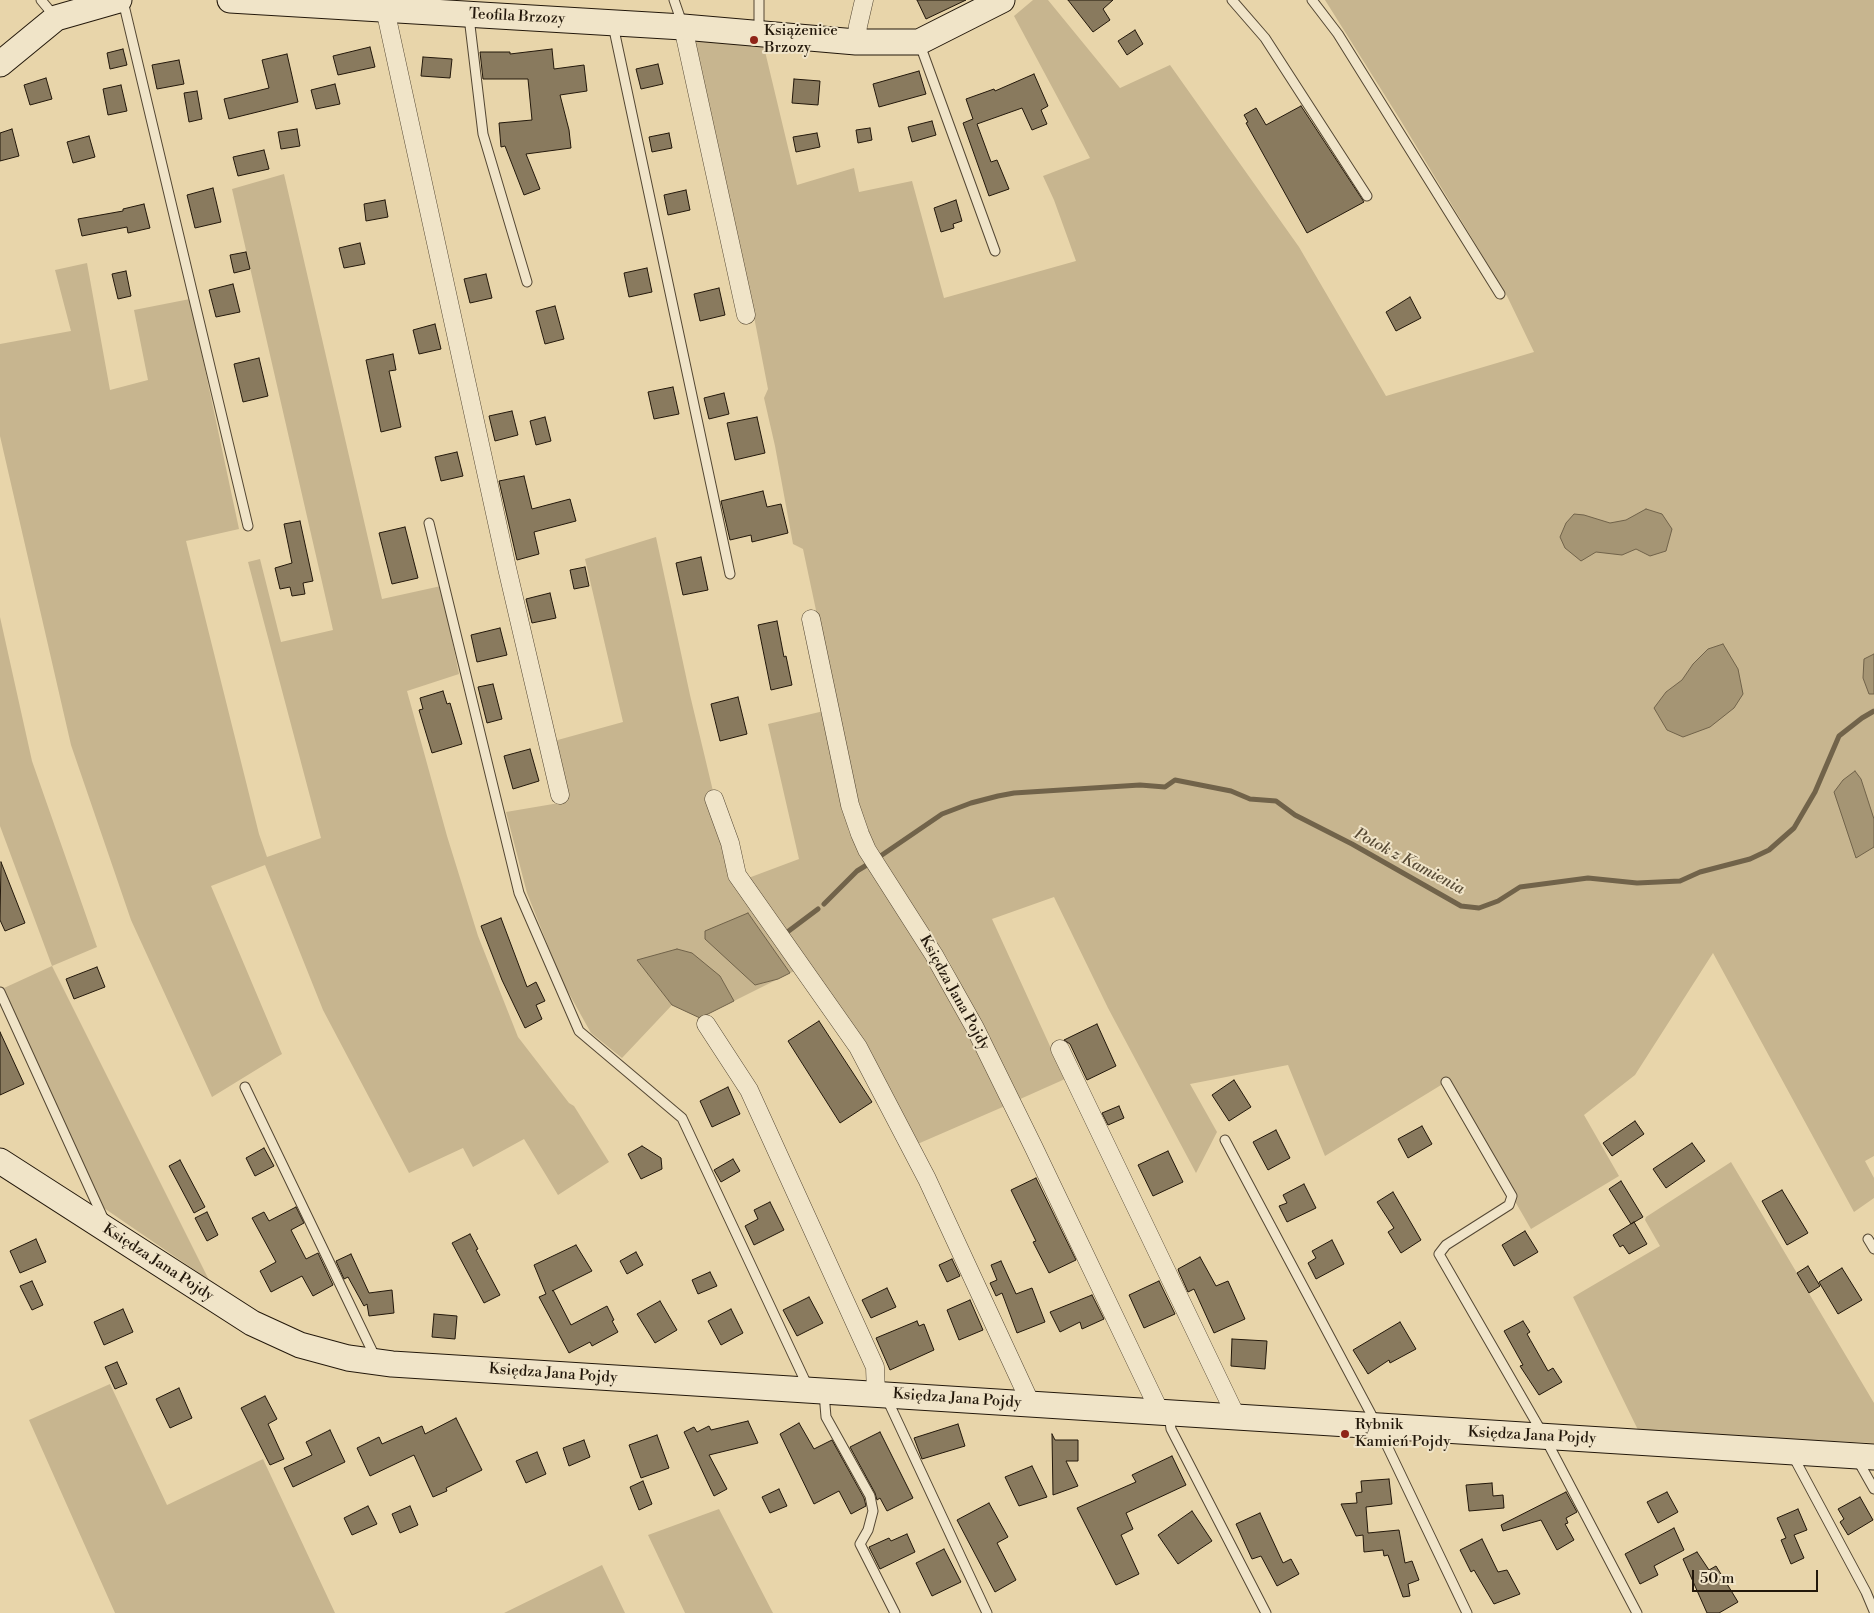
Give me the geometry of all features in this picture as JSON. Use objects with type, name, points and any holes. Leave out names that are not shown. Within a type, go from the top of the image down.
[{"type":"street","points":[[0,64],[61,8],[121,0]]},
{"type":"street","name":"Teofila Brzozy","points":[[230,0],[612,22],[856,42],[919,42],[1002,0]]},
{"type":"street","points":[[856,42],[864,0]]},
{"type":"street","points":[[385,9],[507,568],[560,795]]},
{"type":"street","points":[[683,27],[746,315]]},
{"type":"street","name":"Księdza Jana Pojdy","points":[[811,619],[850,805],[867,850],[934,956],[975,1028],[1164,1412]]},
{"type":"street","points":[[714,799],[730,843],[737,875],[858,1046],[927,1179],[1031,1404]]},
{"type":"street","points":[[706,1024],[749,1090],[875,1367],[880,1394]]},
{"type":"street","points":[[1060,1049],[1236,1416]]},
{"type":"street","name":"Księdza Jana Pojdy","points":[[0,1161],[231,1310],[280,1337],[321,1352],[377,1362],[1236,1416],[1378,1427],[1865,1456]]},
{"type":"lane","points":[[121,0],[248,526]]},
{"type":"lane","points":[[674,0],[683,27]]},
{"type":"lane","points":[[759,0],[759,33]]},
{"type":"lane","points":[[1232,0],[1265,38],[1367,196]]},
{"type":"lane","points":[[1312,0],[1338,34],[1500,294]]},
{"type":"lane","points":[[469,14],[483,134],[527,282]]},
{"type":"lane","points":[[612,22],[730,574]]},
{"type":"lane","points":[[919,42],[995,251]]},
{"type":"lane","points":[[429,523],[519,893],[579,1031],[682,1118],[817,1390],[826,1417],[870,1496],[873,1511],[868,1530],[860,1544],[895,1613]]},
{"type":"lane","points":[[0,992],[109,1232]]},
{"type":"lane","points":[[1446,1082],[1512,1196],[1509,1205],[1446,1245],[1439,1254],[1544,1436],[1637,1613]]},
{"type":"lane","points":[[245,1087],[377,1362]]},
{"type":"lane","points":[[1225,1140],[1378,1427],[1467,1613]]},
{"type":"lane","points":[[1868,1239],[1874,1249]]},
{"type":"lane","points":[[880,1394],[892,1406],[987,1613]]},
{"type":"lane","points":[[1164,1412],[1266,1613]]},
{"type":"lane","points":[[1790,1452],[1866,1592],[1874,1611]]},
{"type":"lane","points":[[1865,1456],[1874,1489]]},
{"type":"shaded area","points":[[1033,0],[1048,0],[1120,88],[1170,65],[1299,247],[1386,396],[1534,352],[1507,296],[1325,0],[1874,0],[1874,1156],[1865,1161],[1874,1178],[1874,1198],[1854,1212],[1713,953],[1635,1075],[1584,1115],[1619,1176],[1531,1229],[1446,1082],[1325,1156],[1288,1065],[1190,1084],[1217,1132],[1196,1173],[1108,1008],[1054,897],[992,919],[1065,1079],[1018,1100],[949,961],[872,840],[857,803],[803,549],[793,544],[764,398],[768,389],[749,291],[704,91],[694,35],[763,43],[797,185],[854,168],[859,192],[912,181],[944,298],[1076,261],[1054,200],[1043,176],[1090,158],[1014,16]]},
{"type":"shaded area","points":[[284,174],[382,599],[441,586],[459,674],[407,691],[447,836],[478,936],[518,1037],[569,1103],[574,1106],[609,1162],[558,1195],[524,1139],[473,1167],[463,1148],[409,1173],[323,1010],[265,865],[211,886],[282,1054],[212,1097],[131,920],[71,745],[0,436],[0,344],[71,331],[55,270],[87,263],[110,390],[148,380],[134,310],[190,299],[239,529],[186,541],[259,834],[267,857],[321,838],[248,562],[260,559],[281,642],[333,630],[232,189]]},
{"type":"shaded area","points":[[1646,509],[1662,514],[1672,529],[1666,551],[1650,556],[1636,549],[1622,555],[1596,552],[1581,561],[1565,548],[1560,537],[1566,523],[1574,514],[1610,523],[1626,520]]},
{"type":"shaded area","points":[[656,537],[690,695],[735,883],[799,859],[768,724],[824,711],[849,832],[962,1020],[1005,1106],[906,1149],[855,1054],[797,970],[790,973],[748,913],[755,985],[778,979],[734,1001],[720,976],[638,961],[672,1005],[622,1058],[591,1033],[562,981],[527,893],[506,812],[565,802],[554,741],[623,722],[585,559]]},
{"type":"shaded area","points":[[0,617],[32,761],[97,947],[52,966],[0,826]]},
{"type":"shaded area","points":[[1723,644],[1738,669],[1743,694],[1734,708],[1710,727],[1683,737],[1667,730],[1654,708],[1666,692],[1682,680],[1693,664],[1708,649]]},
{"type":"shaded area","points":[[1874,654],[1874,694],[1869,694],[1863,678],[1864,659]]},
{"type":"shaded area","points":[[1855,771],[1861,779],[1874,819],[1874,847],[1856,858],[1834,792],[1843,780]]},
{"type":"shaded area","points":[[748,913],[790,973],[778,979],[755,985],[705,939],[705,931]]},
{"type":"shaded area","points":[[677,949],[692,953],[720,976],[734,1001],[700,1018],[672,1005],[637,960]]},
{"type":"shaded area","points":[[52,966],[209,1280],[101,1206],[4,988]]},
{"type":"shaded area","points":[[1731,1162],[1874,1403],[1874,1443],[1639,1432],[1573,1297],[1660,1246],[1645,1220],[1646,1217]]},
{"type":"shaded area","points":[[110,1384],[167,1505],[263,1459],[335,1613],[115,1613],[29,1420]]},
{"type":"shaded area","points":[[719,1509],[773,1613],[685,1613],[648,1535]]},
{"type":"shaded area","points":[[602,1565],[625,1613],[504,1613]]},
{"type":"building","points":[[917,0],[966,0],[926,19]]},
{"type":"building","points":[[1068,0],[1113,0],[1103,9],[1110,20],[1093,32]]},
{"type":"building","points":[[1135,30],[1143,44],[1127,55],[1118,41]]},
{"type":"building","points":[[370,47],[375,67],[338,75],[333,56]]},
{"type":"building","points":[[123,49],[127,65],[110,69],[107,53]]},
{"type":"building","points":[[552,49],[554,69],[584,65],[587,91],[560,95],[569,130],[571,148],[526,154],[540,189],[524,195],[505,146],[501,147],[499,123],[532,120],[528,79],[483,79],[480,52],[510,52],[510,54]]},
{"type":"building","points":[[287,54],[298,102],[229,119],[224,99],[269,88],[262,60]]},
{"type":"building","points":[[423,57],[452,59],[450,78],[421,76]]},
{"type":"building","points":[[179,60],[184,84],[157,89],[152,65]]},
{"type":"building","points":[[658,64],[663,84],[641,89],[636,69]]},
{"type":"building","points":[[919,71],[926,94],[879,107],[873,84]]},
{"type":"building","points":[[1034,74],[1048,106],[1041,110],[1047,124],[1032,130],[1022,108],[977,124],[991,162],[997,160],[1009,189],[989,196],[963,123],[973,119],[966,99],[994,89],[995,91]]},
{"type":"building","points":[[46,78],[52,99],[30,105],[24,85]]},
{"type":"building","points":[[794,79],[820,81],[818,105],[792,103]]},
{"type":"building","points":[[335,84],[340,104],[316,109],[311,90]]},
{"type":"building","points":[[121,85],[127,111],[108,115],[103,89]]},
{"type":"building","points":[[197,91],[202,119],[189,122],[184,93]]},
{"type":"building","points":[[1301,106],[1364,202],[1307,233],[1246,123],[1248,122],[1244,115],[1256,108],[1266,125]]},
{"type":"building","points":[[932,121],[936,135],[912,142],[908,127]]},
{"type":"building","points":[[870,128],[872,140],[858,143],[856,130]]},
{"type":"building","points":[[12,129],[19,156],[0,161],[0,133]]},
{"type":"building","points":[[297,129],[300,146],[281,149],[278,132]]},
{"type":"building","points":[[669,133],[672,148],[652,152],[649,137]]},
{"type":"building","points":[[817,133],[820,147],[796,152],[793,137]]},
{"type":"building","points":[[89,136],[95,157],[73,163],[67,142]]},
{"type":"building","points":[[264,150],[269,169],[238,176],[233,157]]},
{"type":"building","points":[[213,188],[221,222],[195,228],[187,195]]},
{"type":"building","points":[[686,190],[690,210],[668,215],[664,195]]},
{"type":"building","points":[[385,200],[388,217],[366,221],[364,204]]},
{"type":"building","points":[[956,200],[962,221],[953,224],[954,228],[941,232],[934,208]]},
{"type":"building","points":[[144,204],[150,228],[128,233],[127,227],[82,236],[78,219],[123,211],[123,209]]},
{"type":"building","points":[[360,243],[365,264],[344,268],[339,248]]},
{"type":"building","points":[[246,252],[250,269],[234,273],[230,255]]},
{"type":"building","points":[[647,268],[652,292],[629,297],[624,273]]},
{"type":"building","points":[[126,271],[131,296],[118,299],[112,274]]},
{"type":"building","points":[[486,274],[492,298],[470,303],[464,279]]},
{"type":"building","points":[[233,284],[240,312],[216,317],[209,290]]},
{"type":"building","points":[[719,288],[725,315],[700,321],[694,294]]},
{"type":"building","points":[[1410,297],[1421,318],[1396,331],[1386,312]]},
{"type":"building","points":[[555,306],[564,339],[545,344],[536,311]]},
{"type":"building","points":[[435,324],[441,349],[419,354],[413,330]]},
{"type":"building","points":[[393,354],[396,370],[389,371],[401,427],[381,432],[366,360]]},
{"type":"building","points":[[259,358],[268,396],[243,402],[234,364]]},
{"type":"building","points":[[673,387],[679,414],[654,419],[648,392]]},
{"type":"building","points":[[724,393],[729,414],[709,419],[704,398]]},
{"type":"building","points":[[512,411],[518,435],[495,441],[489,416]]},
{"type":"building","points":[[545,417],[551,441],[536,445],[530,421]]},
{"type":"building","points":[[757,417],[765,453],[735,460],[727,423]]},
{"type":"building","points":[[457,452],[463,476],[441,481],[435,457]]},
{"type":"building","points":[[524,476],[532,509],[570,499],[576,521],[534,532],[539,554],[517,560],[499,481]]},
{"type":"building","points":[[763,491],[767,507],[781,504],[788,533],[752,542],[751,535],[730,540],[721,501]]},
{"type":"building","points":[[300,521],[313,581],[303,583],[305,594],[292,596],[290,587],[280,589],[275,568],[292,563],[284,524]]},
{"type":"building","points":[[405,527],[418,578],[392,584],[379,533]]},
{"type":"building","points":[[701,557],[708,590],[683,595],[676,563]]},
{"type":"building","points":[[585,567],[589,586],[574,589],[570,570]]},
{"type":"building","points":[[550,593],[556,618],[532,623],[526,599]]},
{"type":"building","points":[[777,621],[792,685],[771,690],[758,625]]},
{"type":"building","points":[[500,628],[507,655],[477,662],[471,635]]},
{"type":"building","points":[[493,684],[502,719],[487,723],[478,687]]},
{"type":"building","points":[[443,691],[447,704],[450,703],[462,744],[432,753],[419,710],[423,709],[420,698]]},
{"type":"building","points":[[738,697],[747,734],[720,741],[711,704]]},
{"type":"building","points":[[530,749],[539,781],[513,789],[504,756]]},
{"type":"building","points":[[1,862],[25,923],[5,931],[0,920]]},
{"type":"building","points":[[501,918],[527,987],[536,982],[545,1001],[536,1005],[542,1019],[525,1028],[502,980],[481,926]]},
{"type":"building","points":[[97,967],[105,987],[74,999],[66,979]]},
{"type":"building","points":[[819,1021],[872,1102],[840,1123],[788,1041]]},
{"type":"building","points":[[1097,1024],[1116,1066],[1087,1080],[1070,1044],[1064,1040]]},
{"type":"building","points":[[0,1032],[24,1084],[0,1095]]},
{"type":"building","points":[[1234,1080],[1251,1107],[1229,1121],[1212,1095]]},
{"type":"building","points":[[728,1087],[740,1114],[712,1127],[700,1101]]},
{"type":"building","points":[[1119,1106],[1124,1118],[1108,1125],[1102,1113]]},
{"type":"building","points":[[1635,1121],[1644,1134],[1612,1156],[1603,1143]]},
{"type":"building","points":[[1422,1126],[1432,1144],[1408,1158],[1398,1139]]},
{"type":"building","points":[[1276,1130],[1290,1158],[1268,1170],[1253,1142]]},
{"type":"building","points":[[1692,1143],[1705,1161],[1666,1188],[1653,1169]]},
{"type":"building","points":[[642,1146],[661,1158],[662,1169],[641,1179],[628,1154]]},
{"type":"building","points":[[264,1148],[274,1166],[255,1176],[246,1158]]},
{"type":"building","points":[[1168,1151],[1183,1182],[1153,1196],[1138,1165]]},
{"type":"building","points":[[733,1159],[740,1171],[721,1182],[714,1170]]},
{"type":"building","points":[[180,1160],[205,1207],[194,1213],[169,1166]]},
{"type":"building","points":[[1036,1178],[1076,1260],[1049,1273],[1033,1242],[1036,1241],[1011,1190]]},
{"type":"building","points":[[1621,1181],[1643,1217],[1631,1224],[1609,1189]]},
{"type":"building","points":[[1304,1184],[1316,1208],[1287,1222],[1279,1206],[1287,1203],[1283,1195]]},
{"type":"building","points":[[1782,1190],[1808,1233],[1787,1245],[1762,1201]]},
{"type":"building","points":[[1393,1192],[1421,1240],[1401,1253],[1388,1232],[1394,1228],[1377,1202]]},
{"type":"building","points":[[770,1202],[784,1230],[754,1245],[745,1226],[758,1219],[754,1210]]},
{"type":"building","points":[[296,1207],[304,1223],[291,1230],[306,1259],[318,1253],[333,1285],[313,1296],[302,1276],[271,1292],[260,1271],[276,1262],[252,1218],[264,1212],[269,1221]]},
{"type":"building","points":[[207,1212],[218,1235],[207,1241],[195,1218]]},
{"type":"building","points":[[1634,1222],[1647,1244],[1629,1254],[1623,1245],[1620,1247],[1613,1235]]},
{"type":"building","points":[[1525,1231],[1538,1252],[1514,1266],[1502,1245]]},
{"type":"building","points":[[470,1234],[478,1249],[476,1250],[500,1295],[484,1303],[452,1243]]},
{"type":"building","points":[[36,1239],[46,1262],[20,1273],[10,1251]]},
{"type":"building","points":[[1332,1240],[1344,1264],[1316,1279],[1308,1263],[1316,1258],[1312,1251]]},
{"type":"building","points":[[576,1245],[592,1271],[553,1290],[571,1325],[607,1306],[618,1332],[592,1346],[590,1342],[569,1353],[539,1297],[546,1294],[534,1265]]},
{"type":"building","points":[[636,1252],[643,1265],[627,1274],[620,1261]]},
{"type":"building","points":[[351,1254],[369,1293],[392,1290],[394,1313],[369,1316],[367,1304],[364,1306],[348,1277],[344,1279],[336,1261]]},
{"type":"building","points":[[1200,1257],[1216,1286],[1228,1281],[1245,1319],[1214,1333],[1194,1289],[1188,1292],[1178,1269]]},
{"type":"building","points":[[952,1259],[960,1276],[947,1282],[939,1265]]},
{"type":"building","points":[[1001,1261],[1016,1294],[1032,1288],[1045,1322],[1017,1333],[1002,1293],[996,1296],[990,1283],[997,1280],[991,1265]]},
{"type":"building","points":[[1808,1266],[1820,1286],[1809,1293],[1797,1273]]},
{"type":"building","points":[[1842,1268],[1862,1300],[1838,1314],[1819,1282]]},
{"type":"building","points":[[710,1272],[717,1286],[698,1294],[692,1280]]},
{"type":"building","points":[[32,1281],[43,1305],[32,1310],[20,1286]]},
{"type":"building","points":[[1159,1281],[1175,1314],[1144,1328],[1129,1295]]},
{"type":"building","points":[[887,1288],[896,1307],[871,1318],[862,1300]]},
{"type":"building","points":[[1092,1295],[1104,1319],[1082,1329],[1080,1322],[1060,1332],[1050,1312]]},
{"type":"building","points":[[809,1297],[823,1323],[797,1336],[783,1310]]},
{"type":"building","points":[[970,1300],[983,1330],[959,1340],[947,1310]]},
{"type":"building","points":[[660,1301],[677,1330],[655,1343],[637,1314]]},
{"type":"building","points":[[123,1309],[133,1332],[104,1345],[94,1322]]},
{"type":"building","points":[[731,1309],[743,1333],[721,1345],[708,1321]]},
{"type":"building","points":[[434,1314],[457,1316],[455,1339],[432,1337]]},
{"type":"building","points":[[917,1321],[919,1326],[924,1324],[934,1350],[890,1370],[876,1338]]},
{"type":"building","points":[[1523,1321],[1530,1332],[1527,1334],[1548,1371],[1553,1368],[1562,1382],[1539,1395],[1520,1366],[1523,1365],[1504,1331]]},
{"type":"building","points":[[1400,1322],[1416,1349],[1390,1363],[1389,1360],[1368,1374],[1353,1350]]},
{"type":"building","points":[[1232,1339],[1267,1341],[1265,1369],[1231,1366]]},
{"type":"building","points":[[117,1362],[127,1384],[115,1389],[105,1367]]},
{"type":"building","points":[[179,1388],[192,1418],[170,1428],[156,1399]]},
{"type":"building","points":[[265,1396],[277,1419],[268,1424],[284,1459],[270,1465],[241,1408]]},
{"type":"building","points":[[456,1418],[482,1470],[446,1488],[447,1491],[433,1497],[414,1455],[370,1476],[357,1448],[379,1437],[382,1444],[422,1426],[425,1434]]},
{"type":"building","points":[[748,1421],[758,1443],[709,1455],[727,1489],[714,1496],[684,1432],[694,1427],[697,1432],[709,1426],[711,1430]]},
{"type":"building","points":[[799,1423],[814,1449],[832,1440],[864,1498],[866,1506],[851,1514],[839,1491],[814,1504],[780,1434]]},
{"type":"building","points":[[958,1424],[965,1446],[922,1459],[914,1438]]},
{"type":"building","points":[[330,1430],[345,1462],[293,1487],[284,1468],[312,1455],[306,1442]]},
{"type":"building","points":[[880,1432],[913,1498],[887,1511],[880,1498],[877,1500],[850,1447]]},
{"type":"building","points":[[1052,1434],[1055,1440],[1078,1440],[1078,1461],[1066,1461],[1078,1486],[1053,1495]]},
{"type":"building","points":[[657,1435],[669,1468],[641,1478],[629,1445]]},
{"type":"building","points":[[584,1440],[590,1457],[569,1466],[563,1448]]},
{"type":"building","points":[[537,1452],[546,1474],[526,1483],[516,1461]]},
{"type":"building","points":[[1172,1456],[1186,1485],[1126,1513],[1133,1529],[1121,1535],[1139,1574],[1116,1585],[1077,1508],[1136,1482],[1132,1475]]},
{"type":"building","points":[[1032,1466],[1047,1497],[1019,1506],[1005,1477]]},
{"type":"building","points":[[1389,1479],[1392,1504],[1366,1507],[1368,1533],[1399,1530],[1405,1563],[1412,1561],[1419,1580],[1408,1584],[1410,1596],[1403,1597],[1388,1555],[1384,1556],[1383,1550],[1364,1552],[1363,1535],[1356,1536],[1341,1504],[1357,1503],[1356,1493],[1362,1492],[1361,1481]]},
{"type":"building","points":[[643,1481],[652,1504],[639,1510],[630,1487]]},
{"type":"building","points":[[1492,1483],[1493,1496],[1503,1495],[1504,1508],[1469,1511],[1466,1485]]},
{"type":"building","points":[[779,1489],[787,1506],[770,1513],[762,1497]]},
{"type":"building","points":[[1566,1492],[1577,1512],[1566,1518],[1568,1523],[1565,1524],[1574,1540],[1557,1550],[1541,1520],[1503,1531],[1501,1525]]},
{"type":"building","points":[[1667,1492],[1678,1512],[1658,1523],[1647,1502]]},
{"type":"building","points":[[1860,1497],[1873,1520],[1848,1535],[1840,1522],[1844,1519],[1838,1509]]},
{"type":"building","points":[[989,1503],[1008,1537],[997,1543],[1016,1580],[995,1592],[957,1520]]},
{"type":"building","points":[[368,1506],[377,1524],[352,1535],[344,1518]]},
{"type":"building","points":[[410,1506],[418,1525],[400,1533],[392,1514]]},
{"type":"building","points":[[1798,1509],[1807,1530],[1794,1535],[1804,1558],[1791,1564],[1781,1540],[1786,1538],[1777,1518]]},
{"type":"building","points":[[1192,1511],[1212,1541],[1178,1564],[1158,1535]]},
{"type":"building","points":[[1260,1513],[1283,1563],[1291,1559],[1299,1574],[1277,1586],[1261,1556],[1252,1559],[1236,1524]]},
{"type":"building","points":[[1674,1528],[1684,1550],[1654,1566],[1658,1575],[1640,1584],[1625,1554]]},
{"type":"building","points":[[907,1534],[915,1552],[880,1569],[869,1547],[889,1538],[891,1541]]},
{"type":"building","points":[[1482,1539],[1498,1572],[1507,1570],[1520,1594],[1494,1604],[1474,1570],[1471,1572],[1460,1550]]},
{"type":"building","points":[[944,1549],[961,1582],[932,1596],[916,1563]]},
{"type":"building","points":[[1697,1552],[1709,1570],[1716,1566],[1738,1602],[1719,1613],[1707,1613],[1683,1559]]},
{"type":"waterway","name":"Potok z Kamienia","points":[[879,857],[942,814],[971,803],[1014,793],[1140,785],[1165,787],[1175,780],[1231,791],[1250,799],[1276,801],[1295,815],[1352,844],[1461,906],[1479,908],[1498,901],[1520,887],[1588,878],[1637,883],[1680,881],[1700,872],[1750,859],[1769,850],[1794,828],[1815,792],[1839,736],[1874,711]]},
{"type":"waterway","name":"Potok z Kamienia","points":[[824,904],[857,871],[870,863]]},
{"type":"waterway","name":"Potok z Kamienia","points":[[786,933],[818,909]]},
{"type":"place","name":"Książenice Brzozy","points":[[754,40]]},
{"type":"place","name":"Rybnik Kamień Pojdy","points":[[1345,1434]]}]
